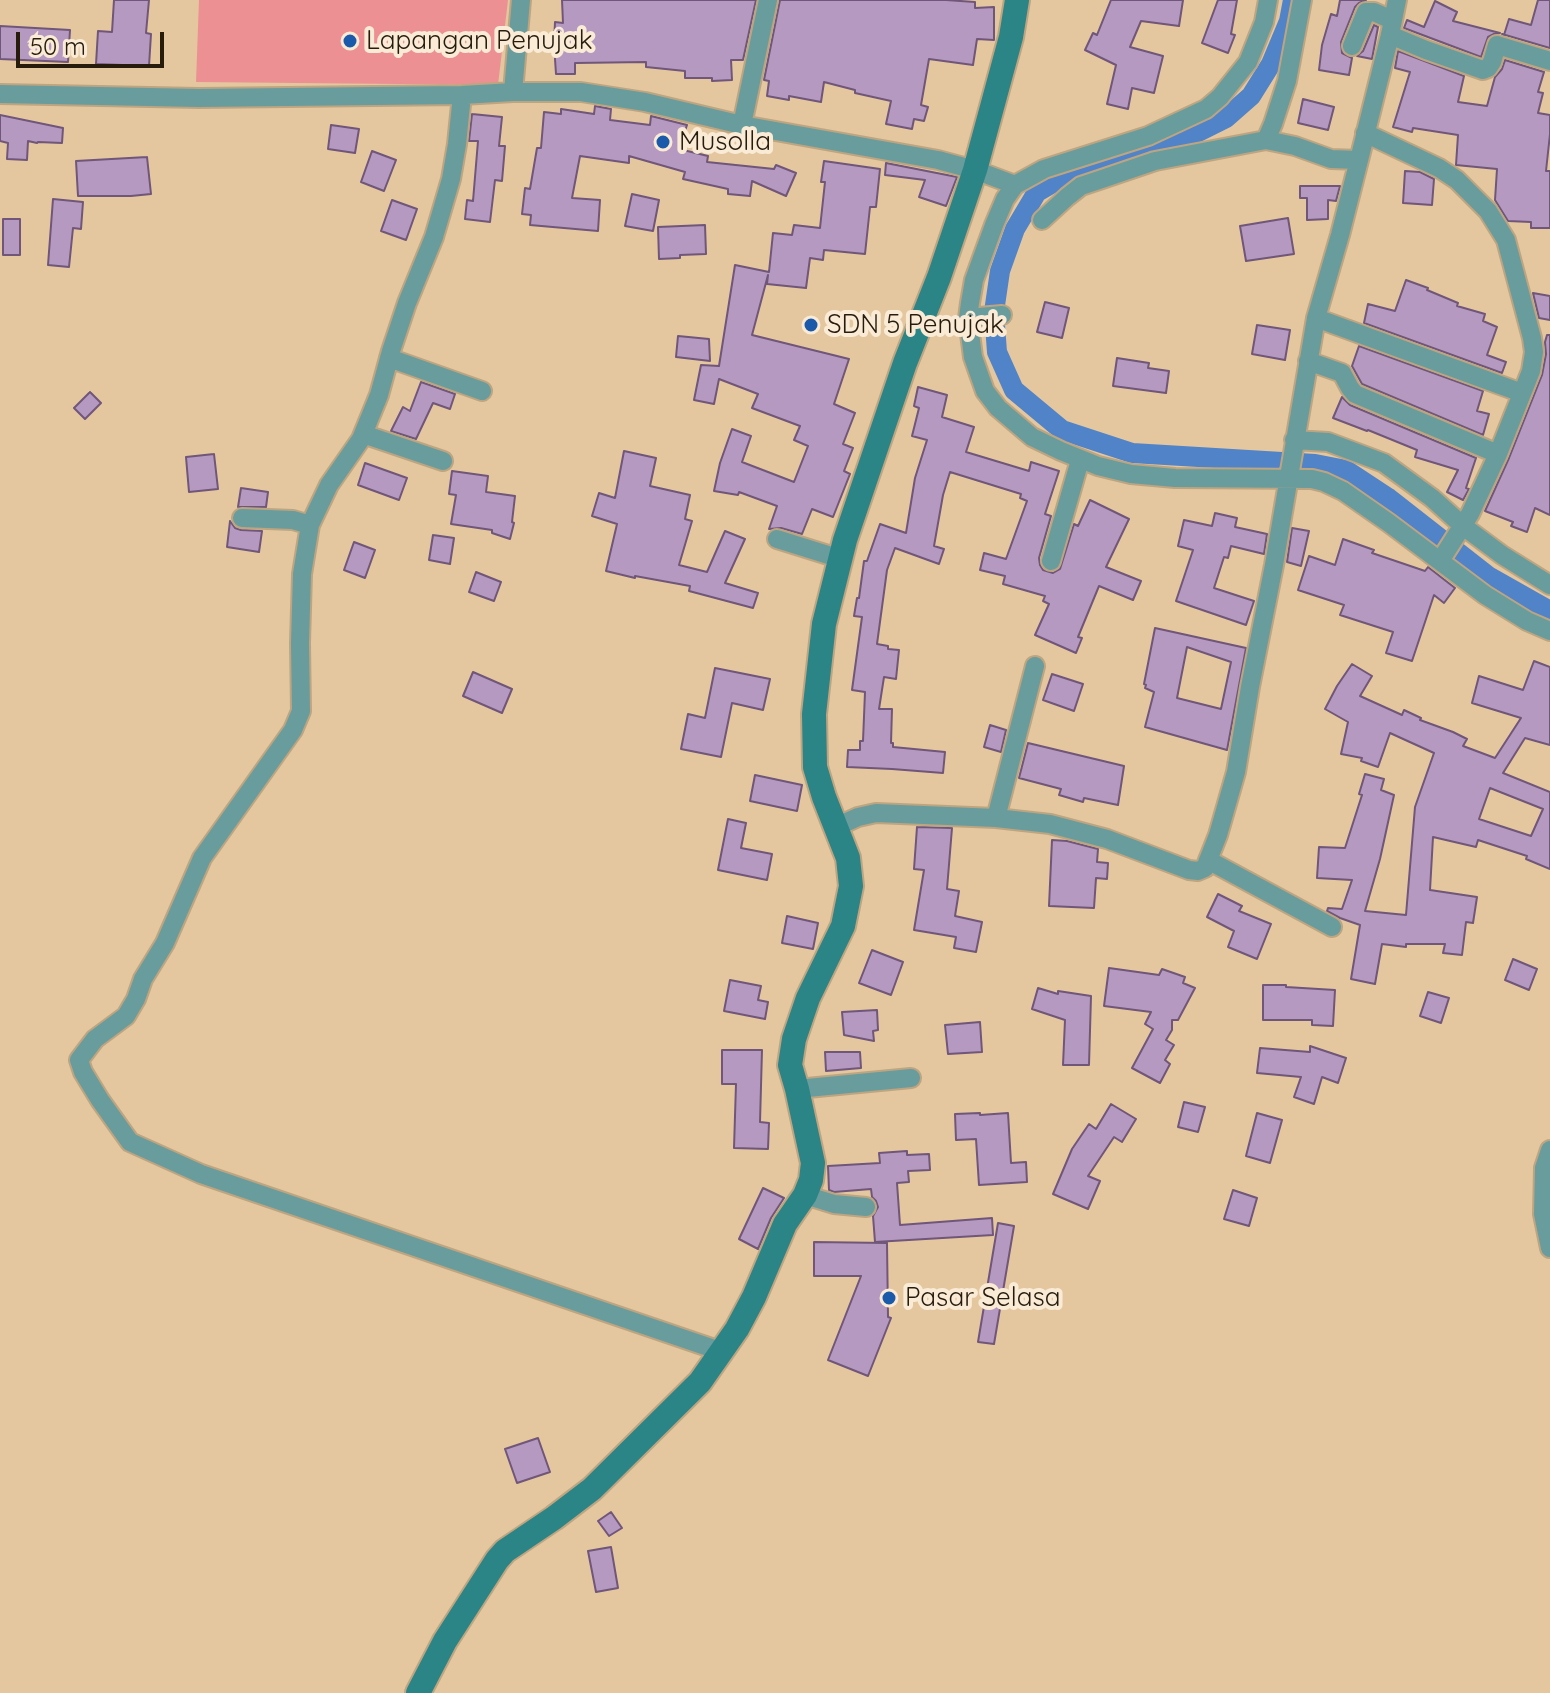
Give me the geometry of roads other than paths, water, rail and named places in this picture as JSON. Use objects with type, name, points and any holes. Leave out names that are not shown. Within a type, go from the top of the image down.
[{"type":"street","points":[[513,92],[521,0]]},
{"type":"street","points":[[742,125],[768,0]]},
{"type":"street","points":[[418,1693],[445,1641],[497,1560],[522,1538],[592,1489],[700,1382],[723,1352],[754,1297],[785,1224],[805,1195],[811,1180],[813,1163],[790,1065],[794,1039],[808,998],[843,926],[851,886],[848,858],[815,767],[814,714],[824,624],[841,559],[905,363],[939,277],[975,170],[1011,37],[1017,0]]},
{"type":"street","points":[[1042,220],[1081,186],[1151,148],[1220,97],[1248,62],[1264,22],[1268,0]]},
{"type":"street","points":[[1266,140],[1287,81],[1302,0]]},
{"type":"street","points":[[836,827],[876,813],[996,818],[1050,824],[1107,839],[1189,870],[1205,868],[1236,772],[1316,318],[1340,235],[1397,0]]},
{"type":"street","points":[[1352,46],[1366,12],[1374,12],[1426,50],[1483,70],[1492,62],[1497,45],[1550,61]]},
{"type":"street","points":[[0,94],[199,98],[581,92],[938,160],[1015,185]]},
{"type":"street","points":[[462,95],[451,179],[434,237],[407,303],[379,395],[363,434],[329,485],[310,525],[302,574],[301,711],[293,730],[202,858],[165,943],[143,979],[126,1016],[95,1039],[79,1060],[100,1100],[130,1142],[201,1174],[723,1352]]},
{"type":"street","points":[[1365,133],[1439,168],[1457,180],[1488,211],[1509,248],[1542,354],[1531,371],[1470,514],[1441,559]]},
{"type":"street","points":[[1359,160],[1331,159],[1266,140],[1151,148],[1044,169],[1015,185],[999,212],[974,280],[971,318],[973,357],[978,375],[998,408],[1032,437],[1080,460],[1131,474],[1226,479],[1290,473],[1343,491],[1441,559],[1485,595],[1550,631]]},
{"type":"street","points":[[971,318],[1000,316]]},
{"type":"street","points":[[1316,318],[1522,393]]},
{"type":"street","points":[[389,358],[482,391]]},
{"type":"street","points":[[1308,361],[1342,373],[1355,394],[1498,454]]},
{"type":"street","points":[[363,434],[443,461]]},
{"type":"street","points":[[1294,442],[1328,442],[1384,463],[1432,498],[1459,532],[1550,585]]},
{"type":"street","points":[[1051,561],[1080,460]]},
{"type":"street","points":[[242,518],[293,520],[310,525]]},
{"type":"street","points":[[777,539],[841,559]]},
{"type":"street","points":[[996,818],[1035,666]]},
{"type":"street","points":[[1208,860],[1332,927]]},
{"type":"street","points":[[797,1089],[911,1078]]},
{"type":"street","points":[[1550,1150],[1544,1168],[1543,1214],[1550,1248]]},
{"type":"street","points":[[805,1195],[834,1204],[866,1207]]},
{"type":"waterway","points":[[1293,0],[1289,21],[1271,64],[1251,96],[1226,118],[1186,138],[1068,174],[1037,192],[1015,229],[1000,271],[994,312],[997,352],[1014,390],[1062,430],[1132,453],[1315,464],[1346,470],[1387,497],[1488,576],[1550,611]]},
{"type":"place","name":"Lapangan Penujak","points":[[350,41]]},
{"type":"place","name":"Musolla","points":[[663,142]]},
{"type":"place","name":"SDN 5 Penujak","points":[[811,325]]},
{"type":"place","name":"Pasar Selasa","points":[[889,1298]]}]
